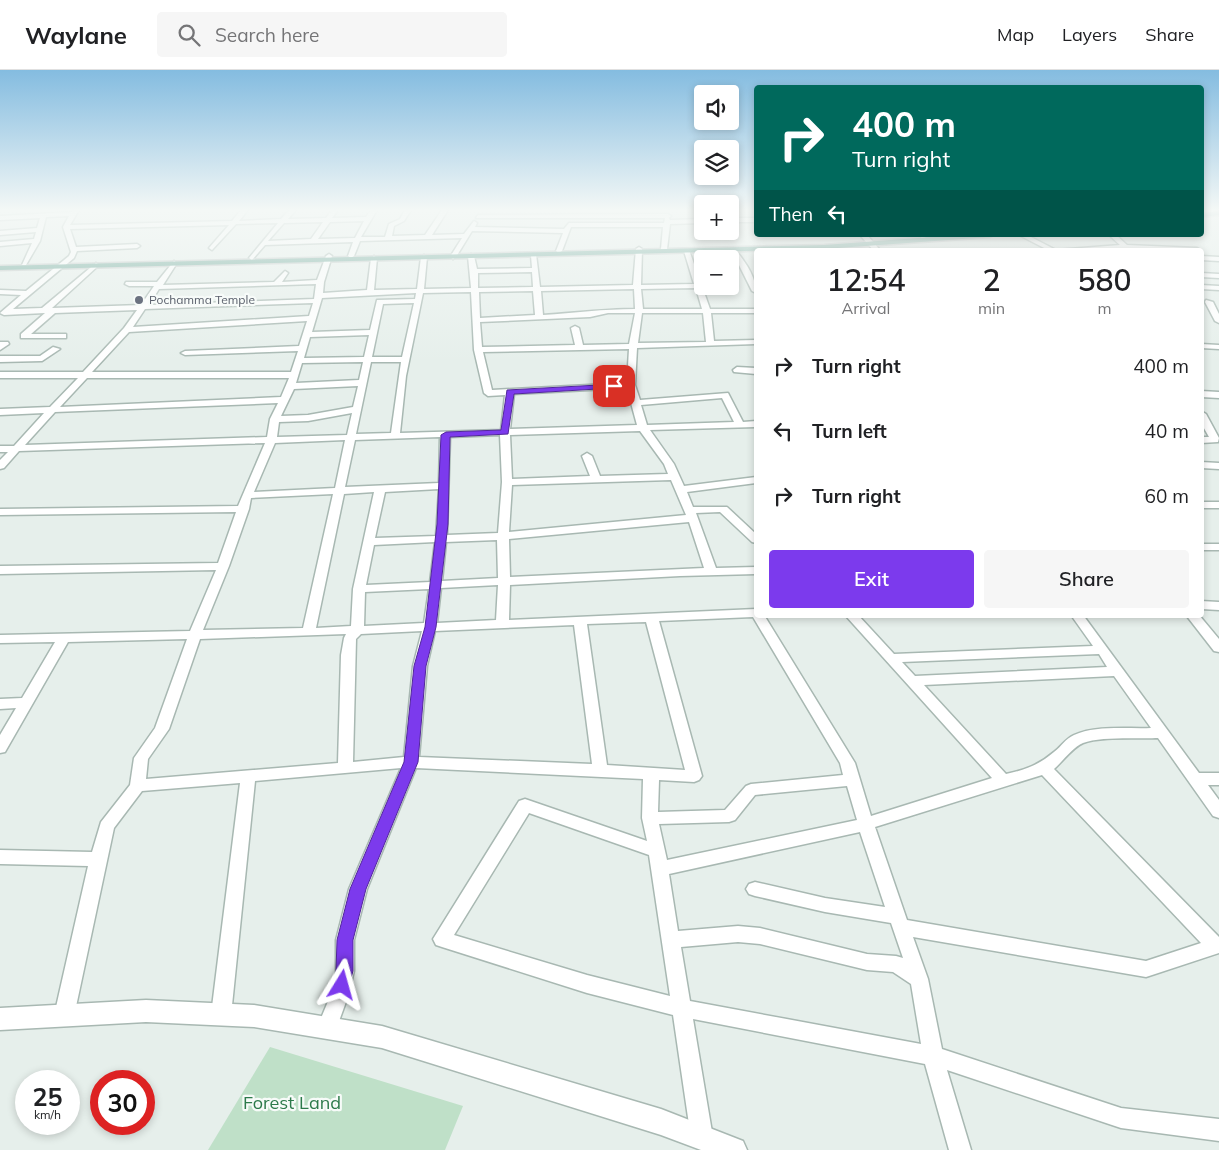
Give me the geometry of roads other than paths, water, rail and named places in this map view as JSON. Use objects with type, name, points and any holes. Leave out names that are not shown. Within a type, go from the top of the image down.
[{"type":"main road","points":[[0,266],[177,260]]},
{"type":"main road","points":[[0,266],[24,264],[174,264],[266,260]]},
{"type":"street","points":[[24,264],[26,260]]},
{"type":"street","points":[[2,314],[17,304],[26,293],[69,260]]},
{"type":"street","points":[[64,1016],[107,826],[138,786],[141,758],[162,729],[194,635],[223,566],[244,509],[247,495],[271,441],[276,419],[292,381],[312,318],[327,260]]},
{"type":"street","points":[[370,292],[374,260]]},
{"type":"street","points":[[395,436],[406,359],[419,296],[424,260]]},
{"type":"street","points":[[472,260],[478,320],[478,350],[488,393],[632,385]]},
{"type":"street","points":[[535,260],[539,316]]},
{"type":"street","points":[[638,260],[638,311],[633,346],[632,385],[635,403],[643,428],[669,464],[691,514],[712,573]]},
{"type":"street","points":[[690,260],[694,275]]},
{"type":"street","points":[[741,260],[752,275]]},
{"type":"street","points":[[0,466],[127,330],[174,264]]},
{"type":"street","points":[[63,336],[24,336],[96,265]]},
{"type":"street","points":[[474,271],[536,270]]},
{"type":"street","points":[[276,284],[285,273]]},
{"type":"street","points":[[1204,275],[1219,276]]},
{"type":"street","points":[[129,284],[276,284],[320,282]]},
{"type":"street","points":[[310,632],[340,491],[349,438],[380,302],[475,290],[694,286]]},
{"type":"street","points":[[1204,287],[1219,288]]},
{"type":"street","points":[[0,292],[26,293]]},
{"type":"street","points":[[2,314],[318,298],[370,292],[419,296]]},
{"type":"street","points":[[701,295],[707,311],[710,344]]},
{"type":"street","points":[[1205,302],[1219,303]]},
{"type":"street","points":[[1205,302],[1219,321]]},
{"type":"street","points":[[0,303],[17,304]]},
{"type":"street","points":[[478,320],[590,315],[608,311],[754,312]]},
{"type":"street","points":[[127,330],[312,318]]},
{"type":"street","points":[[575,328],[580,348]]},
{"type":"street","points":[[306,335],[372,332]]},
{"type":"street","points":[[478,350],[754,342]]},
{"type":"street","points":[[1204,346],[1219,347]]},
{"type":"street","points":[[0,359],[42,358],[56,350]]},
{"type":"street","points":[[185,354],[300,355],[406,359]]},
{"type":"street","points":[[737,370],[754,371]]},
{"type":"street","points":[[0,375],[85,374],[361,383]]},
{"type":"street","points":[[502,624],[504,581],[503,536],[507,482],[505,433],[510,392]]},
{"type":"street","points":[[1204,394],[1219,395]]},
{"type":"street","points":[[635,403],[724,395],[740,424]]},
{"type":"street","points":[[0,412],[284,400]]},
{"type":"street","points":[[276,419],[308,418],[356,409]]},
{"type":"street","points":[[1204,419],[1217,442]]},
{"type":"street","points":[[0,449],[754,424]]},
{"type":"street","points":[[327,1028],[338,999],[345,971],[345,940],[358,889],[411,762],[420,666],[430,627],[441,540],[446,435]]},
{"type":"street","points":[[1204,440],[1217,442]]},
{"type":"street","points":[[587,456],[596,479]]},
{"type":"street","points":[[1204,465],[1219,466]]},
{"type":"street","points":[[507,482],[674,477]]},
{"type":"street","points":[[680,490],[754,480]]},
{"type":"street","points":[[247,495],[444,486]]},
{"type":"street","points":[[345,767],[350,638],[357,630],[359,589],[380,489]]},
{"type":"street","points":[[1204,505],[1219,505]]},
{"type":"street","points":[[0,512],[244,509]]},
{"type":"street","points":[[370,542],[503,536],[723,509],[754,538]]},
{"type":"street","points":[[1204,547],[1219,547]]},
{"type":"street","points":[[0,570],[223,566]]},
{"type":"street","points":[[359,589],[680,572],[754,571]]},
{"type":"street","points":[[1204,606],[1219,606]]},
{"type":"street","points":[[0,639],[310,632],[754,614]]},
{"type":"street","points":[[759,618],[847,763],[899,922],[920,979],[933,1056],[960,1150]]},
{"type":"street","points":[[854,618],[914,681],[1003,780]]},
{"type":"street","points":[[1079,618],[1160,733],[1219,812]]},
{"type":"street","points":[[1194,618],[1219,648]]},
{"type":"street","points":[[138,786],[248,778],[411,762],[694,776],[652,619]]},
{"type":"street","points":[[580,622],[600,770]]},
{"type":"street","points":[[0,748],[64,637]]},
{"type":"street","points":[[892,658],[1103,650]]},
{"type":"street","points":[[914,681],[1118,671]]},
{"type":"street","points":[[0,704],[26,703]]},
{"type":"street","points":[[659,869],[866,824],[1003,780],[1028,775],[1044,768],[1062,754],[1068,745],[1080,738],[1098,735],[1160,733]]},
{"type":"street","points":[[755,889],[899,922],[1146,969],[1217,946],[1044,768]]},
{"type":"street","points":[[651,774],[650,818],[657,850],[702,1138]]},
{"type":"street","points":[[221,1014],[248,778]]},
{"type":"street","points":[[1195,779],[1219,779]]},
{"type":"street","points":[[650,818],[729,816],[751,790],[852,780]]},
{"type":"street","points":[[657,850],[525,805],[442,939],[587,984],[682,1008],[933,1056],[1121,1118],[1219,1130]]},
{"type":"street","points":[[0,857],[98,859]]},
{"type":"street","points":[[671,940],[738,934],[760,936],[867,962],[896,964],[920,979]]},
{"type":"street","points":[[0,1019],[146,1011],[254,1016],[327,1028],[391,1040],[661,1122],[734,1150]]},
{"type":"place","name":"Pochamma Temple","points":[[139,300]]},
{"type":"park label","name":"Forest Land","points":[[292,1103]]}]
